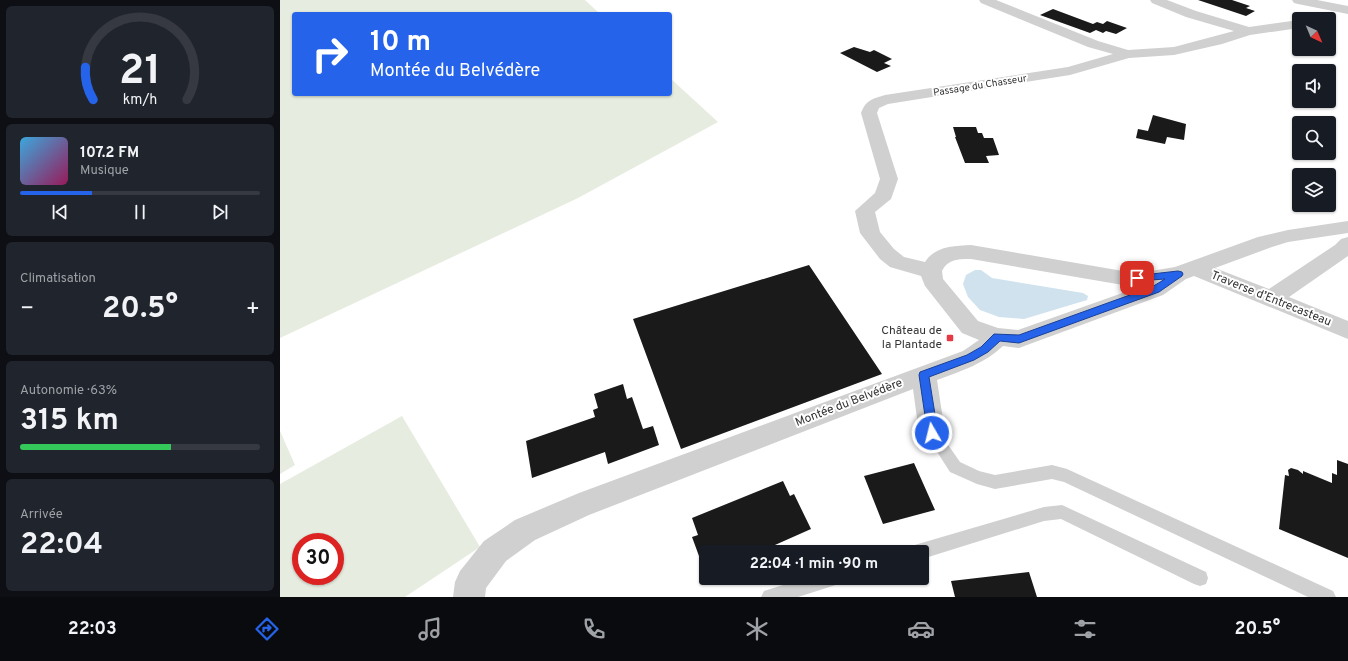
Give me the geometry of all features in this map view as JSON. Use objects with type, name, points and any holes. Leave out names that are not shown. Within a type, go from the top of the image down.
[{"type":"street","points":[[985,0],[1093,44],[1128,54]]},
{"type":"street","points":[[1156,0],[1191,14],[1248,32]]},
{"type":"street","points":[[1298,0],[1346,18]]},
{"type":"street","name":"Passage du Chasseur","points":[[931,271],[897,262],[887,254],[870,233],[865,211],[884,195],[889,179],[870,113],[872,105],[885,100],[1070,71],[1128,54],[1174,51],[1248,32],[1292,25]]},
{"type":"street","points":[[1187,271],[1155,290],[1019,339],[998,337],[983,333],[970,327],[933,281],[931,271],[937,260],[950,253],[971,252],[1123,278],[1151,278],[1187,271],[1265,242],[1288,236],[1348,227]]},
{"type":"street","points":[[1271,298],[1342,250],[1348,244]]},
{"type":"street","name":"Traverse d’Entrecasteau","points":[[1187,271],[1271,298],[1348,330]]},
{"type":"street","name":"Montée du Belvédère","points":[[469,597],[471,582],[495,551],[525,530],[579,506],[971,357],[985,350],[998,337]]},
{"type":"street","points":[[924,375],[932,433]]},
{"type":"lane","points":[[932,433],[955,467],[977,477],[995,482],[1052,472],[1067,476],[1327,597]]},
{"type":"lane","points":[[929,549],[1044,514],[1062,512],[1200,578]]},
{"type":"lane","points":[[770,597],[810,585]]},
{"type":"shaded area","points":[[280,0],[585,0],[598,12],[292,12],[292,96],[672,96],[672,80],[718,122],[578,198],[280,338]]},
{"type":"shaded area","points":[[402,416],[480,547],[405,597],[280,597],[280,484]]},
{"type":"shaded area","points":[[280,431],[295,465],[280,474]]},
{"type":"water","points":[[975,270],[981,270],[992,278],[1083,293],[1088,296],[1087,300],[1024,319],[999,317],[980,310],[968,297],[963,284],[966,275]]},
{"type":"building","points":[[1198,0],[1232,0],[1250,6],[1246,8],[1255,11],[1246,16]]},
{"type":"building","points":[[1053,9],[1093,24],[1097,22],[1103,24],[1107,21],[1127,28],[1116,34],[1106,31],[1103,33],[1096,30],[1090,33],[1040,15]]},
{"type":"building","points":[[854,47],[870,52],[874,50],[892,59],[884,63],[891,66],[877,72],[840,53]]},
{"type":"building","points":[[1153,115],[1186,124],[1184,140],[1167,137],[1165,144],[1136,138],[1138,129],[1148,131]]},
{"type":"building","points":[[953,127],[976,127],[978,133],[982,133],[984,138],[993,138],[999,155],[986,156],[989,163],[965,163],[955,137]]},
{"type":"building","points":[[809,265],[882,374],[681,449],[633,319]]},
{"type":"building","points":[[623,384],[627,399],[632,397],[643,429],[653,426],[659,445],[608,464],[605,452],[532,478],[526,441],[595,417],[593,410],[598,408],[594,394]]},
{"type":"building","points":[[1337,460],[1348,464],[1348,558],[1279,529],[1285,475],[1289,476],[1288,470],[1291,468],[1298,470],[1303,474],[1303,471],[1332,483],[1332,473],[1337,475]]},
{"type":"building","points":[[914,463],[935,510],[883,524],[864,476]]},
{"type":"building","points":[[783,481],[790,496],[794,494],[811,529],[775,545],[699,545],[699,556],[692,537],[698,535],[692,518]]},
{"type":"building","points":[[1029,572],[1037,597],[955,597],[951,581]]},
{"type":"place","name":"Château de la Plantade","points":[[950,338]]},
{"type":"route","points":[[932,433],[924,375],[985,350],[998,337],[1019,339],[1155,290],[1178,274],[1151,278],[1137,278]]}]
